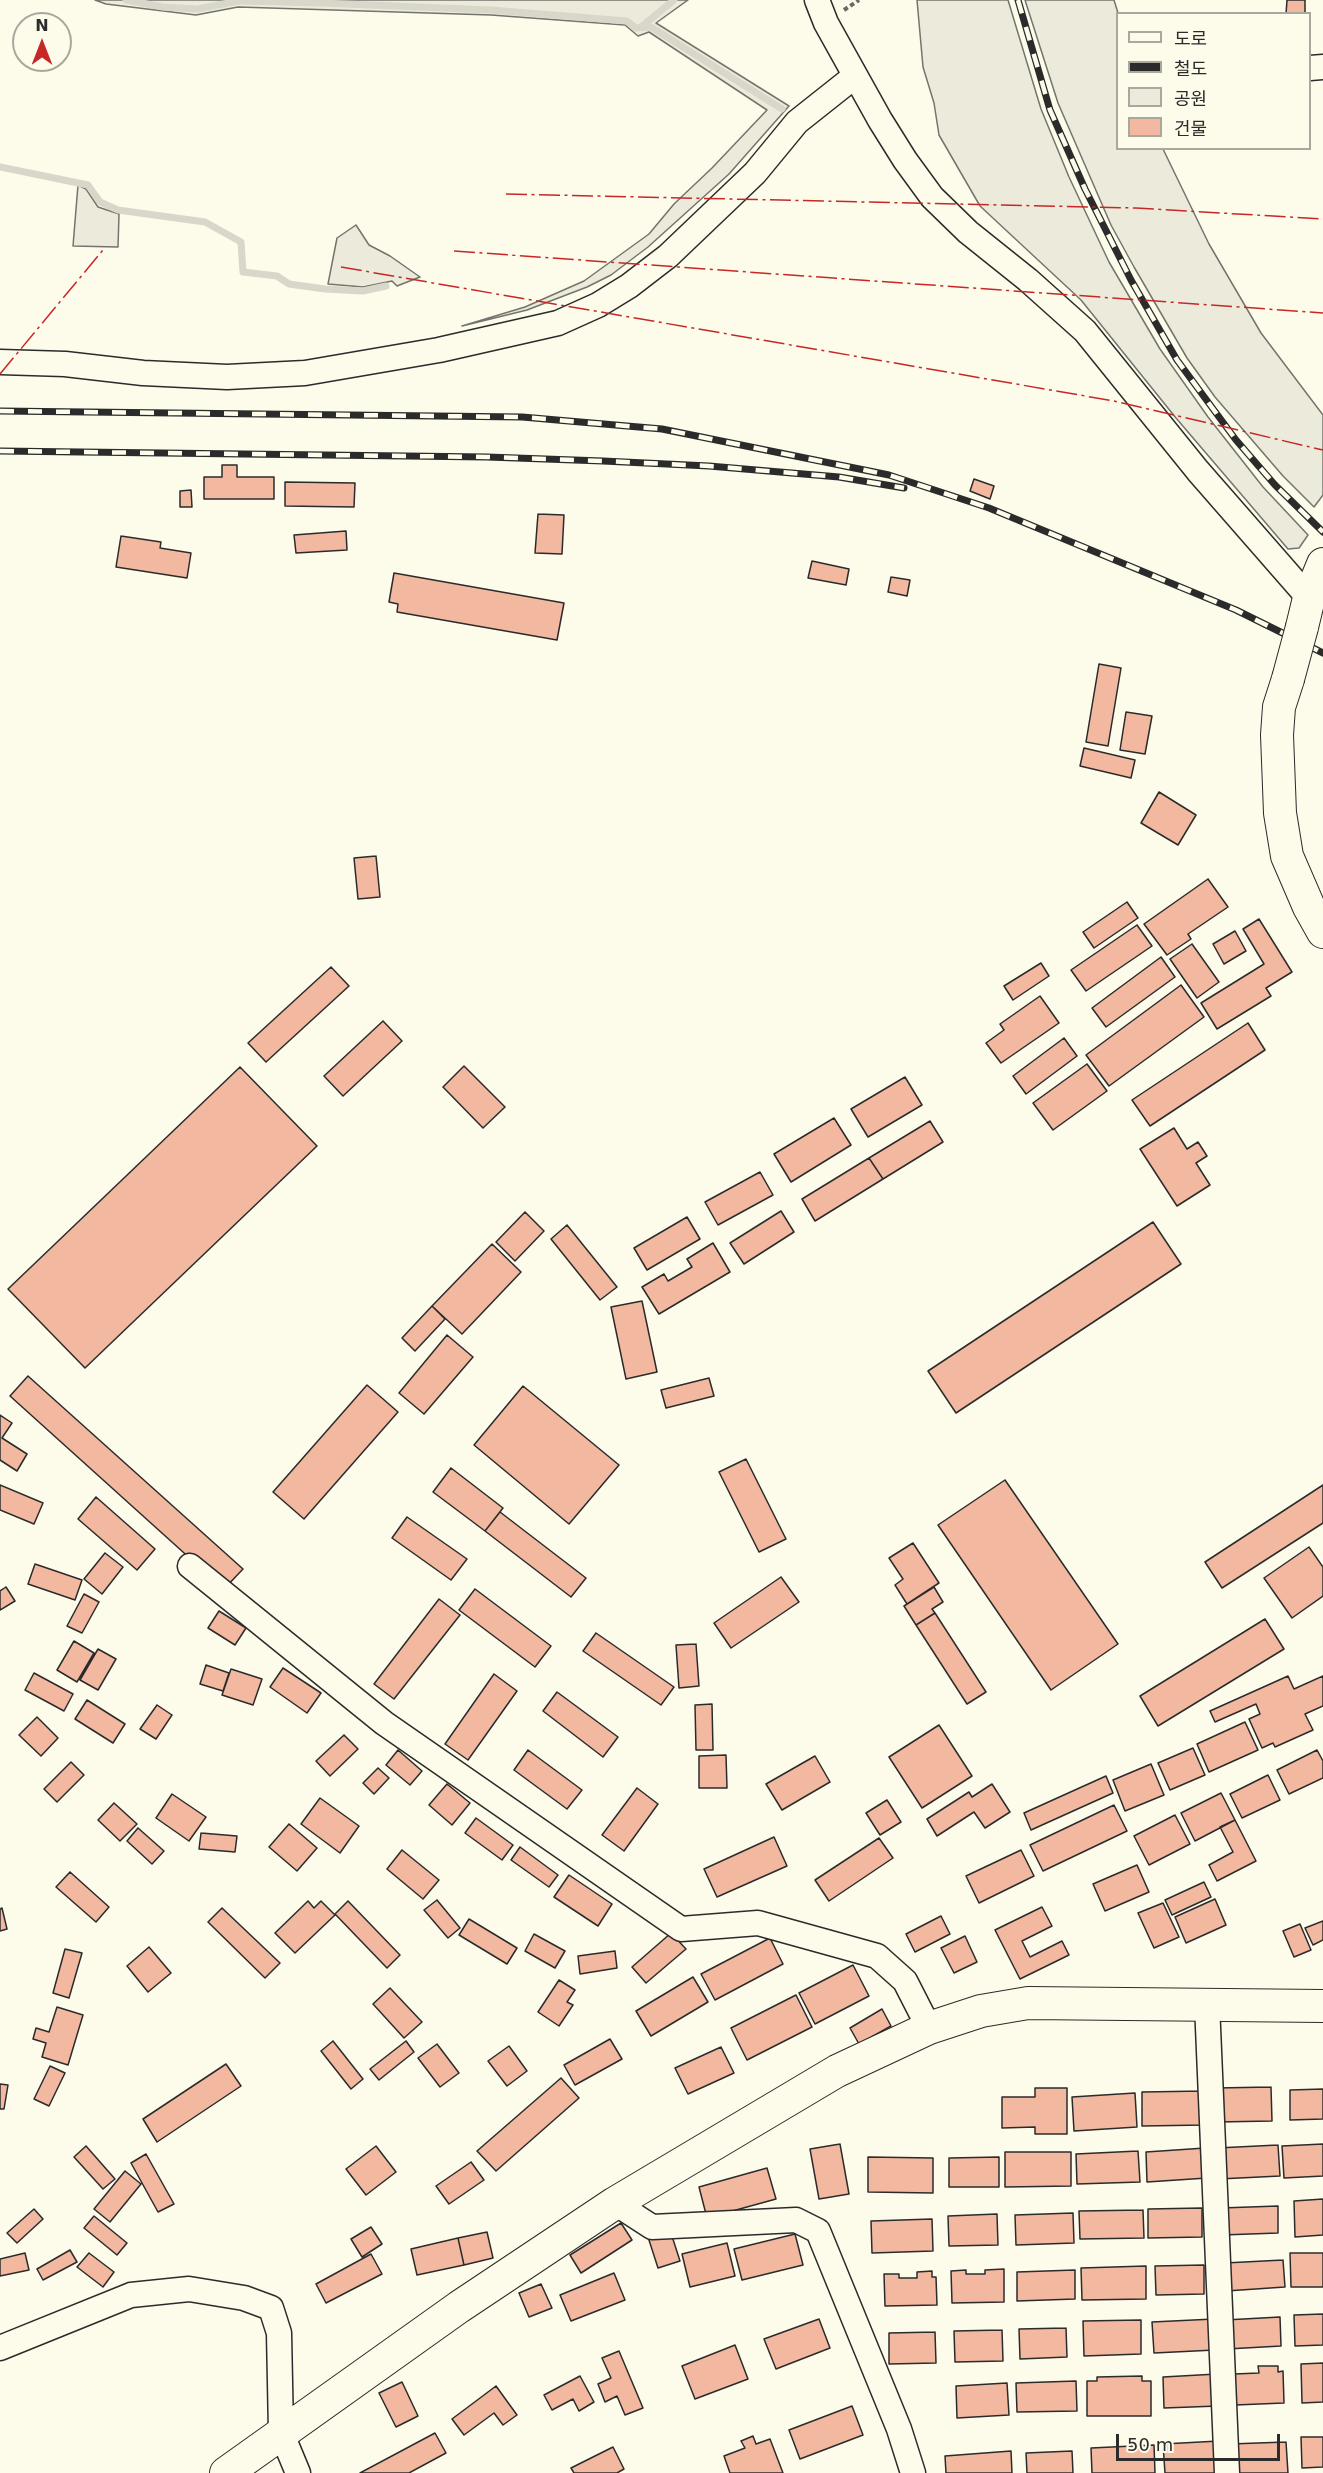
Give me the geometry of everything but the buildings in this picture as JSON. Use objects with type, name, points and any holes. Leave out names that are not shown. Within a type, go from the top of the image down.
[{"type":"main road","points":[[1323,564],[1305,612],[1279,707],[1277,735],[1280,813],[1287,856],[1309,907],[1323,932]]},
{"type":"main road","points":[[226,2473],[459,2307],[615,2203],[837,2071],[929,2028],[981,2011],[1028,2003],[1323,2006]]},
{"type":"street","points":[[817,0],[826,23],[855,76],[905,160],[932,197],[968,232],[1028,280],[1085,331],[1198,471],[1305,612]]},
{"type":"street","points":[[0,362],[65,364],[143,373],[227,377],[305,373],[439,350],[558,323],[597,305],[629,286],[668,256],[755,173],[797,122],[855,76]]},
{"type":"street","points":[[190,1566],[384,1723],[681,1929],[758,1923],[877,1956],[905,1981],[929,2028]]},
{"type":"street","points":[[1208,2004],[1227,2473]]},
{"type":"street","points":[[615,2203],[652,2227],[796,2220],[818,2231],[899,2429],[914,2473]]},
{"type":"street","points":[[0,2348],[131,2295],[189,2289],[244,2298],[271,2308],[279,2333],[281,2432],[298,2473]]},
{"type":"green space","points":[[95,0],[688,0],[656,23],[789,106],[729,174],[648,247],[611,275],[587,287],[527,310],[462,326],[525,307],[584,281],[649,234],[674,204],[767,110],[649,32],[638,36],[625,25],[491,15],[238,7],[196,15],[106,4]]},
{"type":"green space","points":[[917,0],[1008,0],[1041,109],[1069,177],[1109,262],[1160,349],[1208,417],[1263,487],[1308,535],[1299,548],[1288,549],[1176,418],[1081,300],[980,206],[939,135],[934,103],[923,67]]},
{"type":"green space","points":[[1025,0],[1114,0],[1118,12],[1116,150],[1163,150],[1209,244],[1261,333],[1323,415],[1323,495],[1314,507],[1283,476],[1215,397],[1187,358],[1111,225],[1058,103]]},
{"type":"green space","points":[[78,185],[86,189],[98,207],[119,214],[118,247],[73,246]]},
{"type":"green space","points":[[356,225],[369,245],[390,256],[420,277],[397,286],[392,281],[363,287],[328,284],[337,238]]},
{"type":"waterway","points":[[126,0],[163,7],[197,9],[239,1],[321,3],[491,10],[627,21],[636,28],[651,27],[782,109]]},
{"type":"waterway","points":[[641,27],[674,0]]},
{"type":"waterway","points":[[0,167],[88,185],[100,202],[118,210],[205,222],[241,242],[243,272],[277,276],[289,284],[325,289],[363,291],[386,286]]},
{"type":"railway","points":[[1018,0],[1050,110],[1085,189],[1131,280],[1177,360],[1236,440],[1275,485],[1323,532]]},
{"type":"railway","points":[[0,411],[522,417],[662,429],[889,475],[989,508],[1236,610],[1323,653]]},
{"type":"railway","points":[[0,451],[487,457],[603,461],[709,466],[839,477],[904,488]]},
{"type":"power","points":[[506,194],[1136,208],[1323,219]]},
{"type":"power","points":[[0,374],[103,250]]},
{"type":"power","points":[[454,251],[1323,313]]},
{"type":"power","points":[[341,267],[1114,401],[1323,450]]}]
